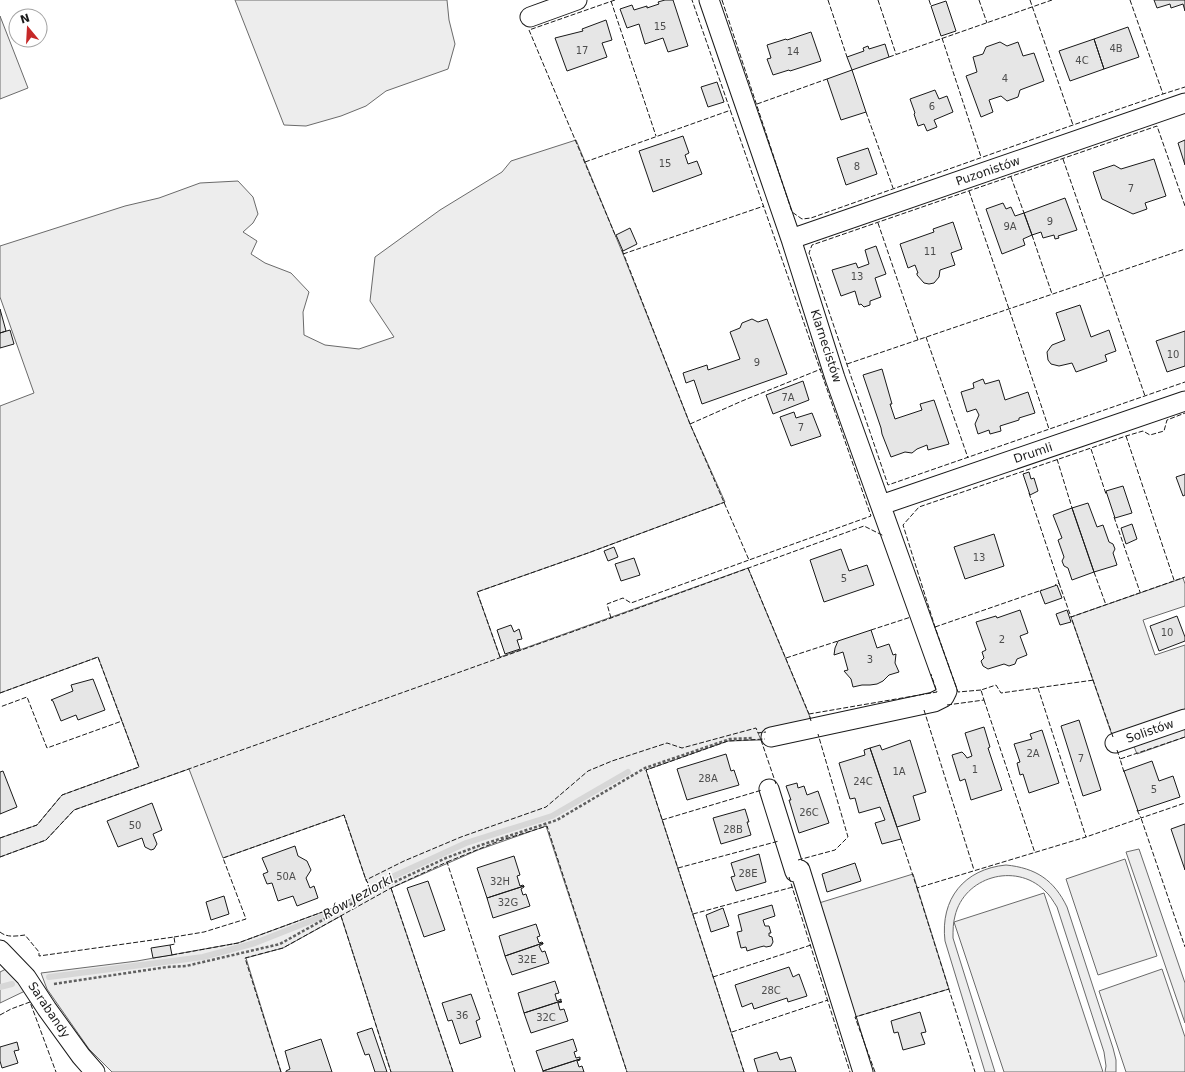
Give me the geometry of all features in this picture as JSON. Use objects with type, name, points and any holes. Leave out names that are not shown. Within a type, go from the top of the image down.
[{"type":"street","points":[[530,16],[577,0]]},
{"type":"street","name":"Klarnecistów","points":[[709,0],[791,239],[836,378],[947,691],[944,698],[934,702],[771,737]]},
{"type":"street","name":"Puzonistów","points":[[791,239],[1185,103]]},
{"type":"street","name":"Drumli","points":[[881,505],[1185,401]]},
{"type":"street","name":"Solistów","points":[[1115,743],[1185,719]]},
{"type":"street","points":[[769,789],[795,872],[800,870],[863,1072]]},
{"type":"street","name":"Sarabandy","points":[[3,959],[19,968],[81,1056],[95,1072]]},
{"type":"path","points":[[33,987],[167,967],[186,966],[280,944],[371,893],[446,858],[557,820],[645,768],[730,739],[771,737]]},
{"type":"shaded area","points":[[235,0],[447,0],[449,20],[455,44],[448,69],[386,91],[366,106],[341,116],[306,126],[284,125]]},
{"type":"shaded area","points":[[0,16],[8,37],[8,48],[12,48],[28,88],[0,99]]},
{"type":"shaded area","points":[[576,140],[690,424],[725,502],[588,553],[477,592],[500,657],[748,568],[812,722],[758,733],[761,740],[728,741],[646,770],[744,1072],[627,1072],[546,826],[478,850],[391,888],[453,1072],[391,1072],[341,916],[283,948],[246,958],[281,1072],[112,1072],[89,1049],[47,989],[41,973],[137,961],[238,943],[336,907],[371,888],[366,880],[344,815],[223,858],[189,769],[74,810],[46,840],[0,857],[0,838],[37,825],[62,795],[139,767],[98,657],[0,693],[0,406],[34,393],[0,297],[0,246],[125,206],[159,198],[200,183],[238,181],[253,197],[258,214],[253,223],[243,232],[257,241],[251,254],[265,263],[291,273],[309,292],[303,312],[304,335],[325,345],[359,349],[394,337],[370,301],[375,257],[440,210],[502,172],[511,161]]},
{"type":"shaded area","points":[[1183,578],[1185,584],[1185,606],[1143,620],[1155,655],[1185,645],[1185,710],[1113,738],[1071,617]]},
{"type":"shaded area","points":[[1185,726],[1185,737],[1137,754],[1133,744]]},
{"type":"shaded area","points":[[1139,849],[1185,983],[1185,1023],[1126,852]]},
{"type":"shaded area","points":[[1125,859],[1157,956],[1098,975],[1066,879]]},
{"type":"shaded area","points":[[1006,865],[1026,869],[1043,877],[1056,889],[1067,907],[1113,1048],[1116,1060],[1116,1072],[1105,1072],[1106,1066],[1104,1052],[1057,907],[1046,892],[1032,881],[1019,877],[1005,876],[992,878],[979,883],[969,892],[960,903],[953,924],[953,938],[995,1072],[985,1072],[945,941],[944,926],[951,900],[958,889],[967,880],[978,873],[991,868]]},
{"type":"shaded area","points":[[913,874],[949,989],[855,1017],[819,903]]},
{"type":"shaded area","points":[[1044,893],[1103,1072],[1004,1072],[954,922]]},
{"type":"shaded area","points":[[6,969],[10,970],[25,991],[0,1003],[0,972]]},
{"type":"shaded area","points":[[1162,969],[1185,1037],[1185,1072],[1126,1072],[1099,991]]},
{"type":"building","points":[[673,0],[688,46],[668,52],[663,38],[645,44],[639,24],[627,28],[620,9],[632,5],[634,10],[647,6],[647,8],[659,4],[658,2]]},
{"type":"building","points":[[1154,0],[1185,0],[1185,11],[1183,4],[1171,8],[1170,4],[1157,8]]},
{"type":"building","points":[[946,1],[956,31],[941,36],[931,6]]},
{"type":"building","points":[[606,20],[612,40],[602,43],[607,57],[567,71],[555,38],[583,31],[582,29]]},
{"type":"building","points":[[1128,27],[1139,57],[1104,69],[1094,39]]},
{"type":"building","points":[[811,32],[821,61],[773,75],[767,59],[771,58],[767,45]]},
{"type":"building","points":[[1094,39],[1104,69],[1070,81],[1059,51]]},
{"type":"building","points":[[1000,42],[1007,46],[1018,42],[1023,56],[1034,53],[1044,81],[1020,90],[1018,97],[1007,101],[1001,96],[989,100],[993,112],[981,117],[966,76],[977,72],[973,57],[983,54],[986,47]]},
{"type":"building","points":[[885,44],[889,57],[852,70],[847,57],[864,51],[863,48],[868,46],[869,49]]},
{"type":"building","points":[[852,70],[866,112],[841,120],[827,79]]},
{"type":"building","points":[[717,82],[724,102],[708,107],[701,87]]},
{"type":"building","points":[[935,90],[939,99],[947,96],[953,112],[934,120],[937,127],[927,131],[924,124],[918,126],[910,99]]},
{"type":"building","points":[[683,136],[689,153],[685,155],[688,164],[697,161],[702,174],[653,192],[639,151]]},
{"type":"building","points":[[1185,140],[1185,165],[1178,143]]},
{"type":"building","points":[[868,148],[877,174],[846,185],[837,158]]},
{"type":"building","points":[[1154,159],[1166,196],[1145,203],[1147,209],[1133,214],[1102,199],[1093,172],[1114,165],[1121,169]]},
{"type":"building","points":[[1065,198],[1077,230],[1058,236],[1059,238],[1055,239],[1054,235],[1043,238],[1041,232],[1032,235],[1024,213]]},
{"type":"building","points":[[1003,203],[1006,209],[1011,207],[1015,216],[1024,213],[1032,235],[1023,239],[1025,245],[1002,254],[986,209]]},
{"type":"building","points":[[953,222],[962,249],[951,253],[955,265],[940,270],[939,277],[934,283],[924,283],[917,275],[918,273],[915,265],[908,268],[900,244],[934,232],[933,229]]},
{"type":"building","points":[[630,228],[637,244],[623,251],[616,235]]},
{"type":"building","points":[[876,246],[886,274],[875,278],[881,297],[870,301],[870,305],[864,307],[861,304],[859,305],[855,291],[841,296],[832,270],[856,263],[858,268],[869,264],[865,250]]},
{"type":"building","points":[[1080,305],[1091,337],[1109,330],[1116,351],[1105,355],[1107,361],[1076,372],[1072,363],[1059,366],[1051,364],[1048,360],[1047,352],[1052,345],[1065,340],[1056,313]]},
{"type":"building","points":[[0,309],[6,331],[0,333]]},
{"type":"building","points":[[752,319],[758,322],[767,319],[787,374],[702,404],[694,380],[686,383],[683,373],[707,365],[708,370],[740,359],[730,332],[740,328],[742,323]]},
{"type":"building","points":[[10,330],[14,344],[0,348],[0,333]]},
{"type":"building","points":[[1185,331],[1185,366],[1167,372],[1156,341]]},
{"type":"building","points":[[882,369],[895,419],[922,410],[920,404],[934,400],[949,444],[928,450],[927,445],[912,453],[905,452],[891,457],[863,375]]},
{"type":"building","points":[[983,379],[985,384],[999,380],[1005,400],[1028,392],[1035,413],[1000,426],[1001,431],[990,434],[989,430],[978,434],[975,424],[979,415],[976,409],[967,412],[961,392],[974,388],[973,383]]},
{"type":"building","points":[[803,381],[809,400],[773,414],[766,395]]},
{"type":"building","points":[[794,412],[796,418],[812,413],[821,436],[791,446],[780,417]]},
{"type":"building","points":[[1029,472],[1031,479],[1034,478],[1038,491],[1030,495],[1023,474]]},
{"type":"building","points":[[1185,474],[1185,495],[1183,496],[1176,477]]},
{"type":"building","points":[[1123,486],[1132,513],[1115,518],[1106,491]]},
{"type":"building","points":[[1088,503],[1097,527],[1103,525],[1109,542],[1113,544],[1115,549],[1113,553],[1117,565],[1094,572],[1072,508]]},
{"type":"building","points":[[1072,508],[1094,572],[1072,580],[1068,568],[1064,566],[1062,561],[1064,557],[1058,540],[1062,538],[1053,515]]},
{"type":"building","points":[[1132,524],[1137,539],[1126,544],[1121,528]]},
{"type":"building","points":[[994,534],[1004,566],[965,579],[954,547]]},
{"type":"building","points":[[614,547],[618,557],[608,561],[604,551]]},
{"type":"building","points":[[841,549],[849,571],[867,565],[874,585],[824,602],[810,560]]},
{"type":"building","points":[[634,558],[640,575],[621,581],[615,564]]},
{"type":"building","points":[[1057,585],[1062,598],[1045,604],[1040,591]]},
{"type":"building","points":[[1020,610],[1028,633],[1020,636],[1027,655],[1017,659],[1015,664],[1009,666],[1004,664],[988,669],[983,666],[981,661],[984,658],[982,652],[986,650],[976,622],[996,616],[997,618]]},
{"type":"building","points":[[1067,610],[1071,622],[1060,625],[1056,614]]},
{"type":"building","points":[[1177,616],[1185,637],[1185,641],[1159,651],[1150,626]]},
{"type":"building","points":[[511,625],[514,632],[519,629],[522,639],[517,640],[520,649],[505,654],[497,630]]},
{"type":"building","points":[[871,630],[877,648],[889,644],[893,655],[896,654],[895,663],[899,672],[889,675],[877,684],[853,687],[851,679],[844,671],[848,670],[843,652],[834,655],[835,648],[838,641]]},
{"type":"building","points":[[93,679],[105,710],[78,720],[76,715],[61,721],[53,701],[51,700],[73,691],[71,685]]},
{"type":"building","points":[[1079,720],[1101,790],[1083,796],[1061,726]]},
{"type":"building","points":[[984,727],[990,747],[988,748],[1002,790],[971,800],[965,779],[960,781],[952,755],[962,752],[967,758],[972,756],[965,733]]},
{"type":"building","points":[[1042,730],[1059,783],[1029,793],[1023,774],[1020,775],[1017,763],[1020,762],[1014,744],[1032,739],[1030,734]]},
{"type":"building","points":[[910,740],[926,792],[913,796],[920,820],[897,827],[870,748],[880,745],[882,750]]},
{"type":"building","points":[[870,748],[901,839],[882,844],[875,823],[885,820],[880,807],[859,813],[855,798],[850,799],[839,763],[865,755],[864,750]]},
{"type":"building","points":[[726,754],[731,771],[734,770],[739,785],[687,800],[677,769]]},
{"type":"building","points":[[1152,761],[1159,781],[1173,776],[1180,797],[1138,811],[1124,771]]},
{"type":"building","points":[[3,771],[17,807],[0,814],[0,772]]},
{"type":"building","points":[[797,783],[798,788],[804,786],[807,795],[818,791],[829,823],[799,833],[786,786]]},
{"type":"building","points":[[152,803],[162,830],[153,834],[157,844],[154,849],[151,850],[145,847],[142,838],[118,847],[107,821]]},
{"type":"building","points":[[745,809],[751,835],[721,844],[713,818]]},
{"type":"building","points":[[1185,824],[1185,870],[1171,829]]},
{"type":"building","points":[[295,846],[298,856],[307,861],[311,870],[306,878],[310,888],[314,886],[318,898],[297,906],[293,896],[278,901],[272,883],[267,884],[263,874],[268,872],[262,858]]},
{"type":"building","points":[[759,854],[766,882],[736,891],[731,877],[735,876],[731,863]]},
{"type":"building","points":[[514,856],[520,875],[517,876],[520,886],[524,886],[487,898],[477,868]]},
{"type":"building","points":[[855,863],[861,881],[827,892],[822,874]]},
{"type":"building","points":[[428,881],[445,930],[424,937],[407,888]]},
{"type":"building","points":[[524,886],[521,889],[523,895],[526,894],[530,906],[493,918],[487,898]]},
{"type":"building","points":[[224,896],[229,914],[211,920],[206,902]]},
{"type":"building","points":[[772,905],[775,916],[763,920],[765,926],[769,926],[771,933],[769,933],[769,936],[772,937],[773,942],[771,946],[764,946],[747,951],[746,947],[741,948],[737,932],[742,931],[738,915]]},
{"type":"building","points":[[723,908],[729,926],[711,932],[706,915]]},
{"type":"building","points":[[536,924],[540,936],[537,937],[539,943],[543,943],[505,956],[499,936]]},
{"type":"building","points":[[543,943],[539,946],[542,952],[545,951],[549,963],[512,975],[505,956]]},
{"type":"building","points":[[170,945],[172,955],[153,958],[151,948]]},
{"type":"building","points":[[789,967],[793,977],[799,974],[807,996],[788,1002],[787,998],[754,1009],[752,1003],[742,1007],[735,985]]},
{"type":"building","points":[[555,981],[559,993],[555,994],[557,1001],[561,999],[561,1001],[524,1013],[518,993]]},
{"type":"building","points":[[471,994],[480,1019],[476,1021],[481,1037],[460,1044],[452,1020],[448,1021],[442,1003]]},
{"type":"building","points":[[561,1001],[562,1002],[558,1003],[560,1010],[564,1009],[568,1021],[531,1033],[524,1013]]},
{"type":"building","points":[[920,1012],[926,1032],[921,1033],[925,1044],[903,1050],[898,1032],[894,1033],[891,1021]]},
{"type":"building","points":[[372,1028],[387,1072],[375,1072],[369,1054],[365,1055],[357,1033]]},
{"type":"building","points":[[321,1039],[332,1072],[286,1072],[290,1069],[285,1051]]},
{"type":"building","points":[[573,1039],[577,1051],[574,1052],[576,1058],[580,1057],[580,1059],[543,1071],[536,1051]]},
{"type":"building","points":[[17,1042],[19,1050],[14,1051],[18,1063],[2,1068],[0,1061],[0,1047]]},
{"type":"building","points":[[777,1052],[780,1060],[791,1057],[796,1072],[758,1072],[754,1059]]},
{"type":"building","points":[[580,1059],[577,1061],[579,1067],[582,1066],[584,1072],[543,1072],[543,1071]]},
{"type":"waterway","name":"Rów Jeziorki","points":[[49,977],[203,957],[255,943],[336,911],[392,877],[466,843],[552,816],[628,772]]},
{"type":"waterway","name":"Rów Jeziorki","points":[[0,987],[12,984]]},
{"type":"fence","points":[[615,0],[529,30],[616,237]]},
{"type":"fence","points":[[622,250],[690,424],[749,560],[871,516],[692,0]]},
{"type":"fence","points":[[722,0],[792,212],[802,219],[811,218],[1163,94]]},
{"type":"fence","points":[[828,0],[847,57]]},
{"type":"fence","points":[[878,0],[896,54]]},
{"type":"fence","points":[[929,0],[931,6]]},
{"type":"fence","points":[[979,0],[987,23]]},
{"type":"fence","points":[[1030,0],[1073,125]]},
{"type":"fence","points":[[889,57],[1052,0]]},
{"type":"fence","points":[[1130,0],[1163,94],[1185,87]]},
{"type":"fence","points":[[611,1],[656,136]]},
{"type":"fence","points":[[942,38],[981,157]]},
{"type":"fence","points":[[757,104],[827,79]]},
{"type":"fence","points":[[585,162],[731,110]]},
{"type":"fence","points":[[866,112],[893,188]]},
{"type":"fence","points":[[1185,206],[1157,126],[812,245],[809,253],[888,485],[1185,382]]},
{"type":"fence","points":[[1063,159],[1145,396]]},
{"type":"fence","points":[[1011,177],[1024,213]]},
{"type":"fence","points":[[969,191],[1049,429]]},
{"type":"fence","points":[[623,254],[764,206]]},
{"type":"fence","points":[[878,223],[918,340]]},
{"type":"fence","points":[[1032,235],[1052,294]]},
{"type":"fence","points":[[847,364],[1185,249]]},
{"type":"fence","points":[[926,337],[968,458]]},
{"type":"fence","points":[[690,424],[821,369]]},
{"type":"fence","points":[[981,690],[958,692],[935,627],[903,525],[919,507],[1126,436],[1143,431],[1150,435],[1164,431],[1167,420],[1185,413]]},
{"type":"fence","points":[[1126,436],[1174,580]]},
{"type":"fence","points":[[1091,449],[1106,494]]},
{"type":"fence","points":[[1057,459],[1072,508]]},
{"type":"fence","points":[[1029,493],[1059,583],[1055,585]]},
{"type":"fence","points":[[500,657],[477,592],[588,553],[725,502]]},
{"type":"fence","points":[[1114,517],[1140,592]]},
{"type":"fence","points":[[0,857],[46,840],[74,810],[864,526],[884,536]]},
{"type":"fence","points":[[611,618],[607,604],[623,598],[631,603],[749,560]]},
{"type":"fence","points":[[748,568],[809,714]]},
{"type":"fence","points":[[1094,572],[1106,605]]},
{"type":"fence","points":[[1113,737],[1071,617],[1185,577]]},
{"type":"fence","points":[[1059,583],[1071,617]]},
{"type":"fence","points":[[935,627],[1042,590]]},
{"type":"fence","points":[[871,630],[911,617]]},
{"type":"fence","points":[[786,658],[838,641]]},
{"type":"fence","points":[[0,693],[98,657],[122,721],[47,748],[27,697],[0,707]]},
{"type":"fence","points":[[811,721],[809,714],[937,692],[931,674]]},
{"type":"fence","points":[[947,705],[984,700],[981,690],[996,685],[1001,693],[1094,680]]},
{"type":"fence","points":[[1038,688],[1086,837]]},
{"type":"fence","points":[[984,700],[1035,853]]},
{"type":"fence","points":[[924,710],[974,870]]},
{"type":"fence","points":[[0,838],[37,825],[62,795],[139,767],[122,721]]},
{"type":"fence","points":[[172,955],[238,943],[336,907],[371,888],[366,880],[404,861],[461,837],[546,807],[588,771],[612,761],[667,743],[682,748],[756,728],[758,733],[766,732]]},
{"type":"fence","points":[[798,860],[835,850],[848,837],[818,734]]},
{"type":"fence","points":[[1124,772],[1120,759],[1185,737]]},
{"type":"fence","points":[[744,1072],[646,770],[728,741],[765,739]]},
{"type":"fence","points":[[761,740],[776,784]]},
{"type":"fence","points":[[1117,750],[1120,759]]},
{"type":"fence","points":[[662,820],[762,790]]},
{"type":"fence","points":[[1137,810],[1141,818],[1185,803]]},
{"type":"fence","points":[[174,937],[204,932],[246,919],[223,858],[344,815],[366,880]]},
{"type":"fence","points":[[901,839],[917,888],[1086,837],[1141,818],[1185,947]]},
{"type":"fence","points":[[447,862],[499,841],[547,826],[627,1072]]},
{"type":"fence","points":[[678,868],[779,841]]},
{"type":"fence","points":[[281,1072],[245,958],[283,948],[391,888],[447,862],[515,1072]]},
{"type":"fence","points":[[789,877],[850,1072]]},
{"type":"fence","points":[[693,914],[793,887]]},
{"type":"fence","points":[[391,888],[453,1072]]},
{"type":"fence","points":[[917,888],[975,1072]]},
{"type":"fence","points":[[341,916],[391,1072]]},
{"type":"fence","points":[[0,932],[9,936],[25,935],[39,952],[39,956],[174,937],[175,944],[170,945]]},
{"type":"fence","points":[[713,977],[811,945]]},
{"type":"fence","points":[[875,1072],[855,1017],[949,989]]},
{"type":"fence","points":[[732,1032],[828,1000]]},
{"type":"fence","points":[[0,1015],[30,1002],[56,1072]]}]
